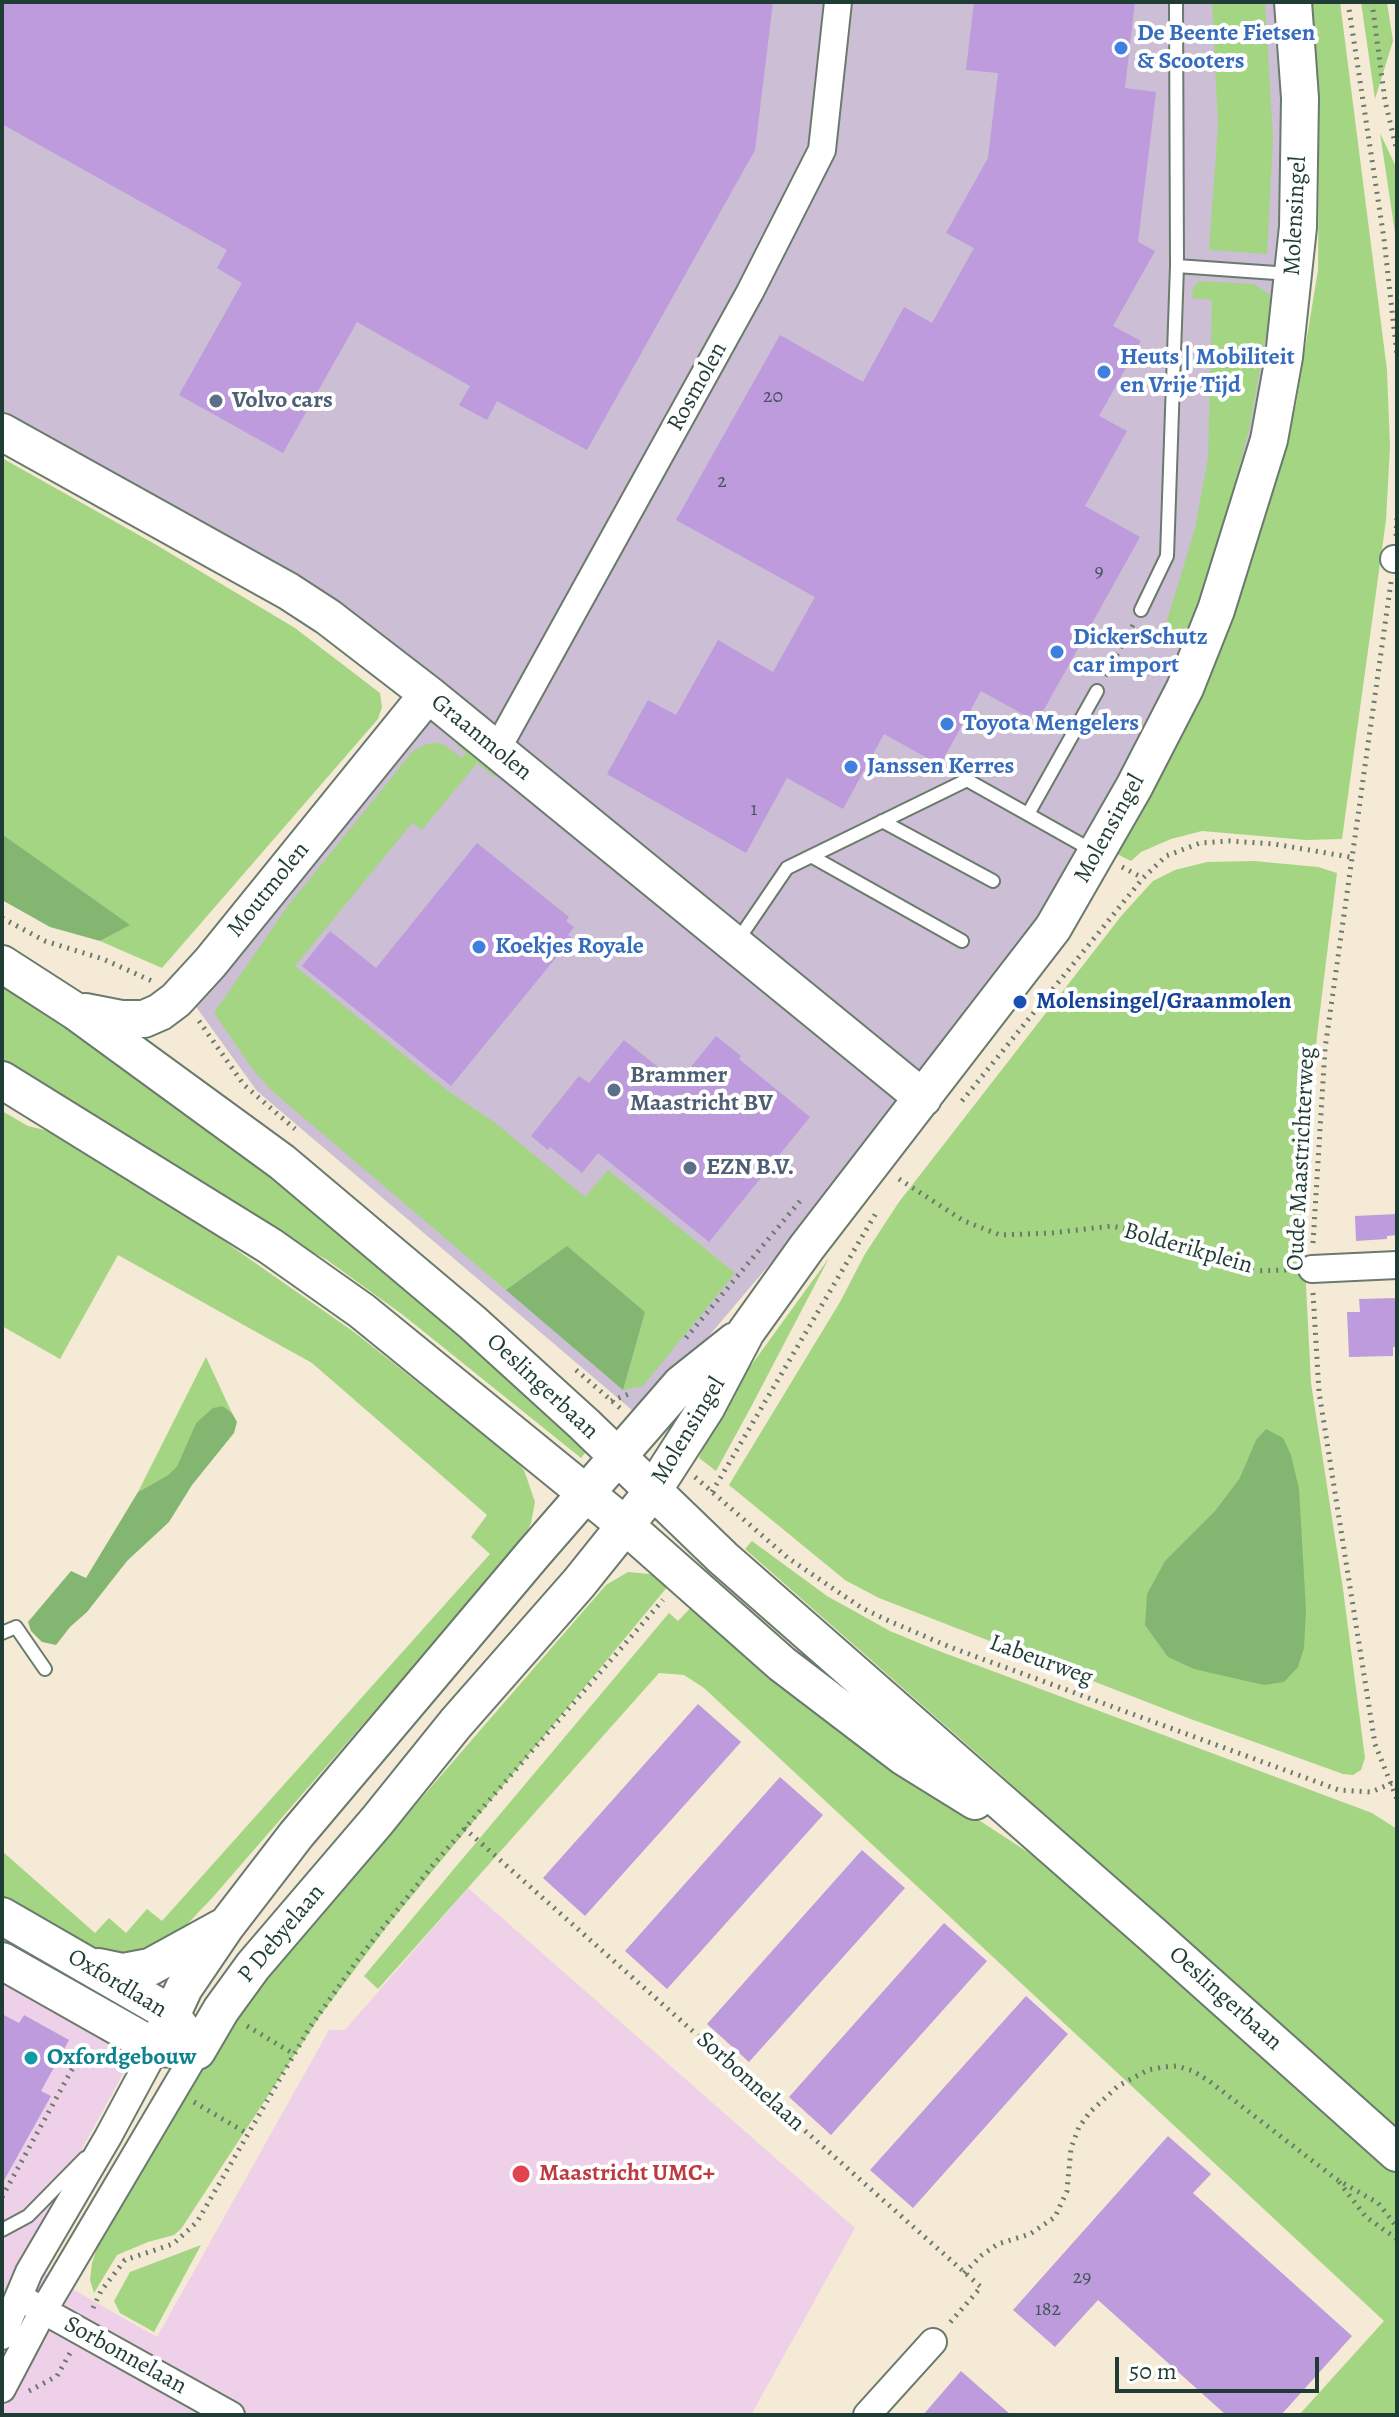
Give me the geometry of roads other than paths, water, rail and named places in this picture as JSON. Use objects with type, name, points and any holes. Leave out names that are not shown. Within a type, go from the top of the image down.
[{"type":"street","name":"Rosmolen","points":[[496,751],[750,292],[822,150],[838,2]]},
{"type":"street","name":"Molensingel","points":[[626,1526],[652,1492],[706,1408],[746,1332],[1066,909],[1185,688],[1216,610],[1269,440],[1284,357],[1301,162],[1293,2]]},
{"type":"street","name":"Graanmolen","points":[[2,432],[288,591],[328,617],[428,694],[923,1098]]},
{"type":"street","name":"Moutmolen","points":[[75,1011],[137,1020],[153,1016],[176,1000],[210,963],[428,694]]},
{"type":"street","name":"Oeslingerbaan","points":[[2,964],[75,1011],[282,1162],[484,1333],[575,1415],[711,1547],[1397,2153]]},
{"type":"street","name":"Oeslingerbaan","points":[[2,1080],[270,1246],[362,1311],[587,1493],[782,1664],[850,1718],[904,1757],[1052,1846]]},
{"type":"street","points":[[1312,1269],[1397,1265]]},
{"type":"street","name":"Molensingel","points":[[534,1553],[681,1384],[746,1332]]},
{"type":"street","points":[[522,1439],[540,1466],[548,1487],[547,1522],[534,1553]]},
{"type":"street","name":"P Debyelaan","points":[[11,2393],[43,2311],[221,2010],[253,1966],[626,1526]]},
{"type":"street","name":"P Debyelaan","points":[[2,2336],[10,2303],[108,2137],[156,2048],[170,2013],[226,1926],[296,1835],[534,1553]]},
{"type":"street","name":"Oxfordlaan","points":[[2,1916],[170,2013],[197,2051]]},
{"type":"street","points":[[87,1964],[110,1970],[137,1971],[226,1926]]},
{"type":"street","name":"Oxfordlaan","points":[[2,1961],[156,2048],[197,2051]]},
{"type":"street","name":"Sorbonnelaan","points":[[10,2303],[43,2311],[231,2415]]},
{"type":"street","points":[[867,2415],[933,2342]]},
{"type":"lane","points":[[1141,610],[1167,556],[1177,266],[1176,2]]},
{"type":"lane","points":[[1177,266],[1293,274]]},
{"type":"lane","points":[[1028,814],[1097,691]]},
{"type":"lane","points":[[734,944],[787,868],[967,780],[1097,853]]},
{"type":"lane","points":[[882,821],[993,881]]},
{"type":"lane","points":[[811,856],[962,941]]},
{"type":"lane","points":[[2,1633],[16,1627],[45,1669]]},
{"type":"lane","points":[[2,2230],[28,2216],[108,2137]]},
{"type":"place","name":"De Beente Fietsen & Scooters","points":[[1121,48]]},
{"type":"place","name":"Heuts | Mobiliteit en Vrije Tijd","points":[[1104,372]]},
{"type":"place","name":"Volvo cars","points":[[216,401]]},
{"type":"place","name":"DickerSchutz car import","points":[[1057,652]]},
{"type":"place","name":"Toyota Mengelers","points":[[947,724]]},
{"type":"place","name":"Janssen Kerres","points":[[851,767]]},
{"type":"place","name":"Koekjes Royale","points":[[479,947]]},
{"type":"place","name":"Molensingel/Graanmolen","points":[[1020,1002]]},
{"type":"place","name":"Brammer Maastricht BV","points":[[614,1090]]},
{"type":"place","name":"EZN B.V.","points":[[690,1168]]},
{"type":"place","name":"Oxfordgebouw","points":[[31,2058]]},
{"type":"place","name":"Maastricht UMC+","points":[[521,2174]]}]
